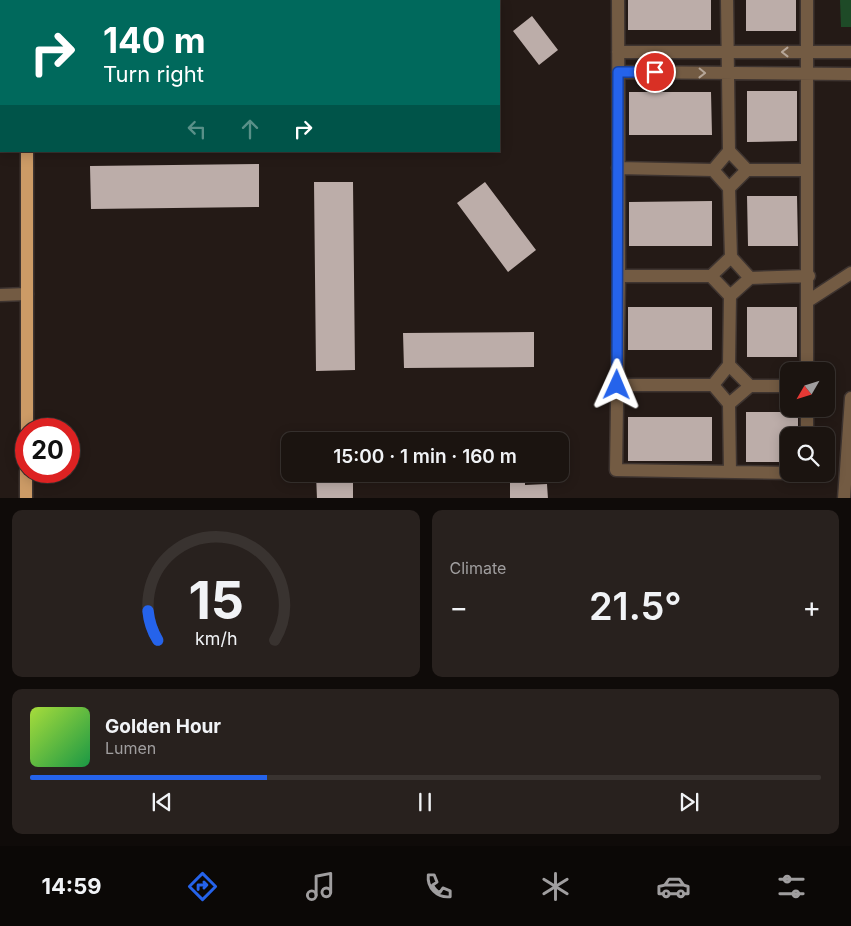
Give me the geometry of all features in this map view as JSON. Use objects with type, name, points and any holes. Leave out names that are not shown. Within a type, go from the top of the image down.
[{"type":"main road","points":[[27,152],[27,418]]},
{"type":"main road","points":[[26,483],[26,498]]},
{"type":"lane","points":[[618,0],[619,276],[616,470],[780,473]]},
{"type":"lane","points":[[713,170],[729,151],[727,0]]},
{"type":"lane","points":[[807,0],[809,276],[807,362]]},
{"type":"lane","points":[[618,52],[851,52]]},
{"type":"lane","points":[[618,72],[851,74]]},
{"type":"lane","points":[[729,151],[747,170]]},
{"type":"lane","points":[[618,168],[713,170],[729,188],[731,257],[750,278]]},
{"type":"lane","points":[[729,188],[747,170],[807,170]]},
{"type":"lane","points":[[619,276],[710,276],[731,257]]},
{"type":"lane","points":[[808,301],[851,273]]},
{"type":"lane","points":[[710,276],[730,296],[729,365],[713,385]]},
{"type":"lane","points":[[730,296],[750,278],[809,276]]},
{"type":"lane","points":[[0,295],[27,294]]},
{"type":"lane","points":[[729,365],[750,386]]},
{"type":"lane","points":[[617,385],[713,385],[729,404],[730,471]]},
{"type":"lane","points":[[729,404],[750,386],[780,386]]},
{"type":"lane","points":[[844,498],[849,453],[851,398]]},
{"type":"green space","points":[[840,0],[851,0],[851,27],[841,27]]},
{"type":"building","points":[[628,0],[711,0],[711,30],[628,30]]},
{"type":"building","points":[[746,0],[796,0],[796,31],[746,31]]},
{"type":"building","points":[[532,16],[558,50],[539,65],[513,31]]},
{"type":"building","points":[[747,91],[797,91],[797,141],[747,142]]},
{"type":"building","points":[[629,92],[711,92],[712,135],[629,135]]},
{"type":"building","points":[[259,164],[259,207],[91,209],[90,166]]},
{"type":"building","points":[[314,182],[353,182],[355,370],[316,371]]},
{"type":"building","points":[[485,182],[536,250],[508,272],[457,203]]},
{"type":"building","points":[[747,196],[797,196],[798,246],[748,246]]},
{"type":"building","points":[[712,201],[712,246],[629,246],[629,202]]},
{"type":"building","points":[[628,307],[712,307],[712,350],[628,350]]},
{"type":"building","points":[[747,307],[797,307],[797,357],[747,357]]},
{"type":"building","points":[[534,332],[534,367],[404,368],[403,333]]},
{"type":"building","points":[[746,412],[780,412],[780,418],[798,418],[798,427],[780,427],[780,462],[746,462]]},
{"type":"building","points":[[628,417],[712,417],[712,461],[628,461]]},
{"type":"building","points":[[316,482],[436,482],[353,483],[353,498],[317,498]]},
{"type":"building","points":[[459,482],[525,482],[525,485],[547,484],[548,498],[510,498],[510,483]]},
{"type":"route","points":[[617,385],[619,276],[618,72],[655,72]]}]
